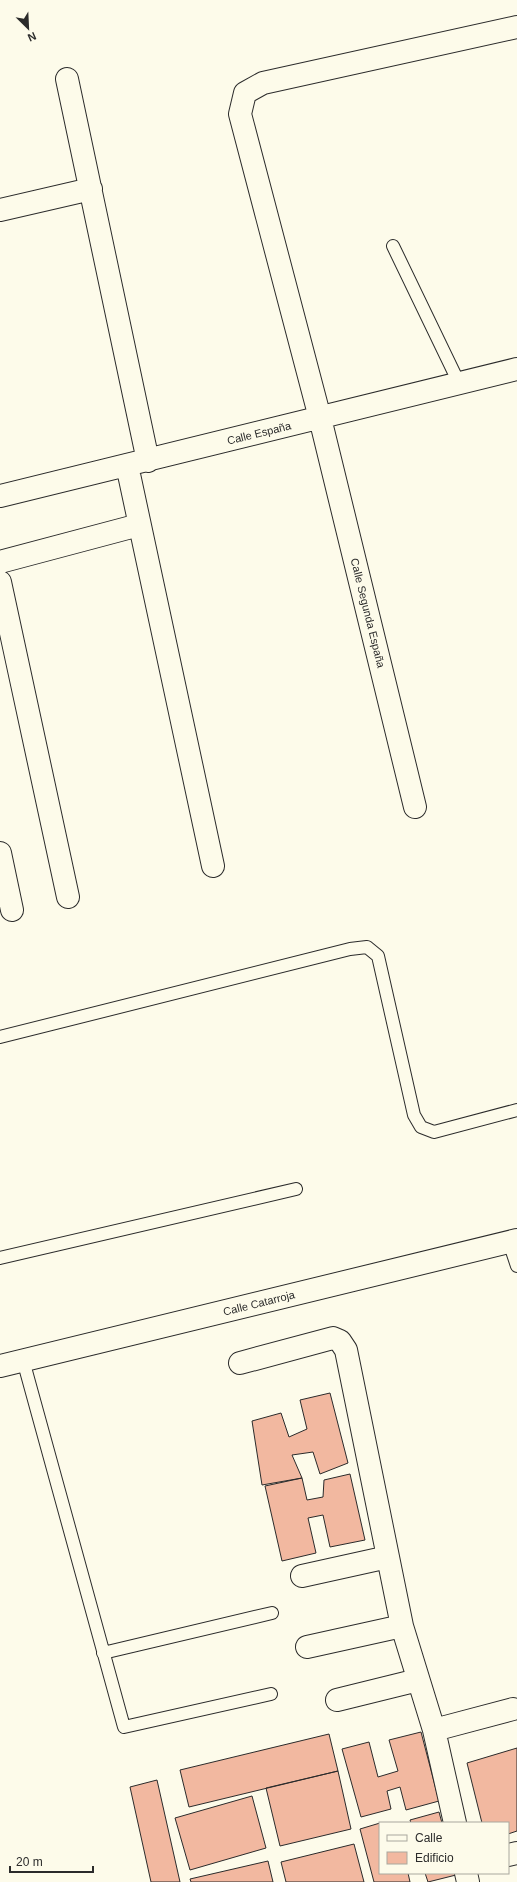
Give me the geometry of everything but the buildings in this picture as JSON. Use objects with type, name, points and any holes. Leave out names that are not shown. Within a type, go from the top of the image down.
[{"type":"street","name":"Calle Segunda España","points":[[415,808],[320,418],[240,114],[245,93],[263,83],[517,27]]},
{"type":"street","points":[[67,79],[91,189],[137,463],[139,525],[213,866]]},
{"type":"street","points":[[0,210],[91,189]]},
{"type":"street","name":"Calle España","points":[[0,496],[517,369]]},
{"type":"street","points":[[0,562],[139,525]]},
{"type":"street","points":[[0,582],[68,897]]},
{"type":"street","points":[[0,853],[12,910]]},
{"type":"street","name":"Calle Catarroja","points":[[0,1366],[513,1241]]},
{"type":"street","points":[[240,1363],[333,1338],[340,1341],[346,1350],[402,1626],[434,1730],[455,1822]]},
{"type":"street","points":[[302,1576],[388,1557]]},
{"type":"street","points":[[307,1647],[402,1626]]},
{"type":"street","points":[[337,1700],[418,1680]]},
{"type":"street","points":[[434,1730],[513,1708]]},
{"type":"lane","points":[[393,246],[459,383]]},
{"type":"lane","points":[[0,1037],[350,949],[367,947],[378,956],[414,1115],[421,1127],[434,1132],[517,1110]]},
{"type":"lane","points":[[0,1258],[296,1189]]},
{"type":"lane","points":[[513,1241],[517,1266]]},
{"type":"lane","points":[[23,1360],[124,1727],[271,1694]]},
{"type":"lane","points":[[103,1653],[272,1613]]}]
